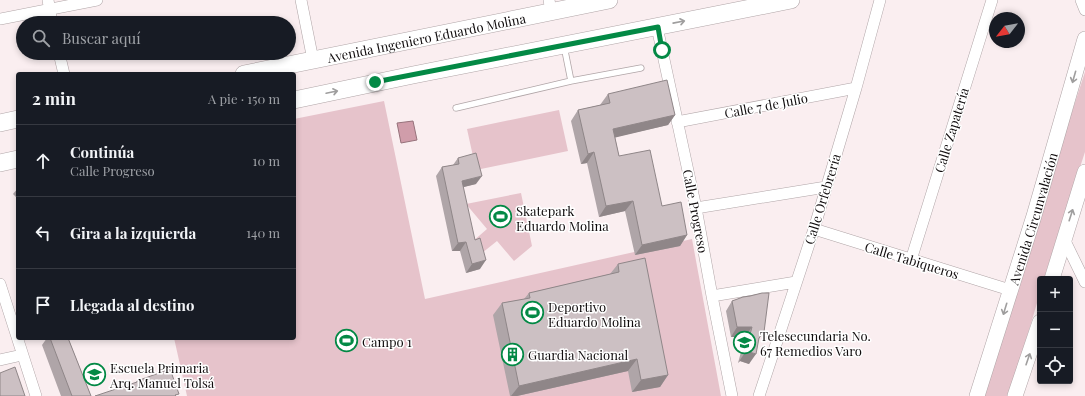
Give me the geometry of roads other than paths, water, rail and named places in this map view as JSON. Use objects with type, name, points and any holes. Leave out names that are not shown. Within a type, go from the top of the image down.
[{"type":"main road","name":"Avenida Ingeniero Eduardo Molina","points":[[254,72],[550,6],[609,0]]},
{"type":"main road","points":[[296,100],[375,82],[791,0]]},
{"type":"main road","name":"Avenida Circunvalación","points":[[977,396],[1034,216],[1085,39]]},
{"type":"main road","points":[[0,123],[16,119]]},
{"type":"main road","points":[[0,163],[16,159]]},
{"type":"main road","points":[[1053,276],[1085,172]]},
{"type":"main road","points":[[1015,396],[1037,331]]},
{"type":"street","points":[[0,19],[48,5],[97,0]]},
{"type":"street","points":[[301,0],[313,60]]},
{"type":"street","name":"Calle Orfebrería","points":[[759,396],[814,229],[856,88],[880,0]]},
{"type":"street","name":"Calle Zapatería","points":[[910,260],[992,0]]},
{"type":"street","points":[[1081,0],[1085,10]]},
{"type":"street","points":[[48,5],[50,16]]},
{"type":"street","name":"Calle Progreso","points":[[658,27],[696,208],[732,396]]},
{"type":"street","points":[[61,60],[64,72]]},
{"type":"street","name":"Calle 7 de Julio","points":[[677,122],[856,88]]},
{"type":"street","points":[[696,208],[826,187]]},
{"type":"street","name":"Calle Tabiqueros","points":[[814,229],[1010,290]]},
{"type":"street","points":[[1064,239],[1085,282]]},
{"type":"street","points":[[712,296],[796,282]]},
{"type":"street","points":[[0,284],[16,336]]},
{"type":"street","points":[[17,340],[36,396]]},
{"type":"street","points":[[0,360],[22,355]]},
{"type":"lane","points":[[564,45],[571,81]]},
{"type":"lane","points":[[456,108],[571,81],[641,68]]},
{"type":"place","name":"Skatepark Eduardo Molina","points":[[501,217]]},
{"type":"place","name":"Deportivo Eduardo Molina","points":[[533,313]]},
{"type":"place","name":"Campo 1","points":[[346,341]]},
{"type":"place","name":"Telesecundaria No. 67 Remedios Varo","points":[[745,342]]},
{"type":"place","name":"Guardia Nacional","points":[[512,354]]},
{"type":"place","name":"Escuela Primaria Arq. Manuel Tolsá","points":[[95,374]]}]
